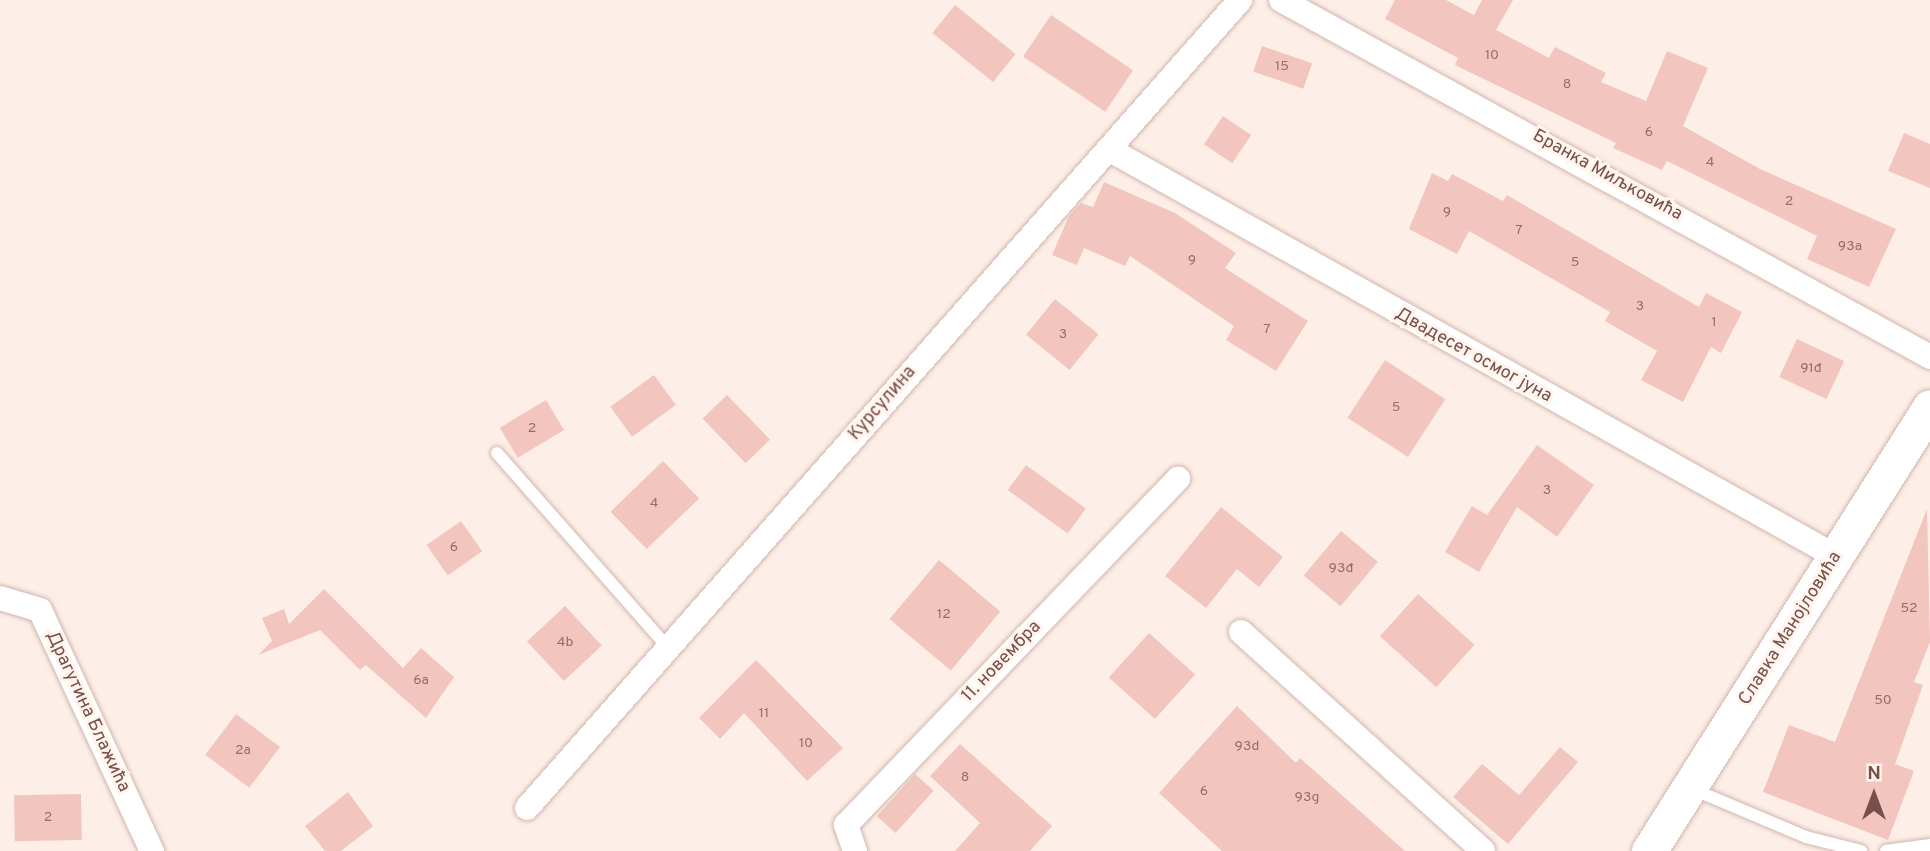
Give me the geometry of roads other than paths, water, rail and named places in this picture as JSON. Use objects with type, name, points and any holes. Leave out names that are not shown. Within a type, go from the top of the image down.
[{"type":"main road","name":"Славка Манојловића","points":[[1649,851],[1930,407]]},
{"type":"street","name":"Курсулина","points":[[527,808],[671,651],[967,307],[1112,151],[1240,0]]},
{"type":"street","name":"Бранка Миљковића","points":[[1281,0],[1930,357]]},
{"type":"street","name":"Двадесет осмог јуна","points":[[1112,151],[1837,557]]},
{"type":"street","name":"11. новембра","points":[[855,851],[846,825],[1178,479]]},
{"type":"street","name":"Драгутина Блажића","points":[[0,598],[40,611],[152,851]]},
{"type":"street","points":[[1241,632],[1483,851]]},
{"type":"lane","points":[[497,453],[671,651]]},
{"type":"lane","points":[[1690,788],[1806,837],[1861,851]]},
{"type":"lane","points":[[1886,851],[1930,845]]}]
